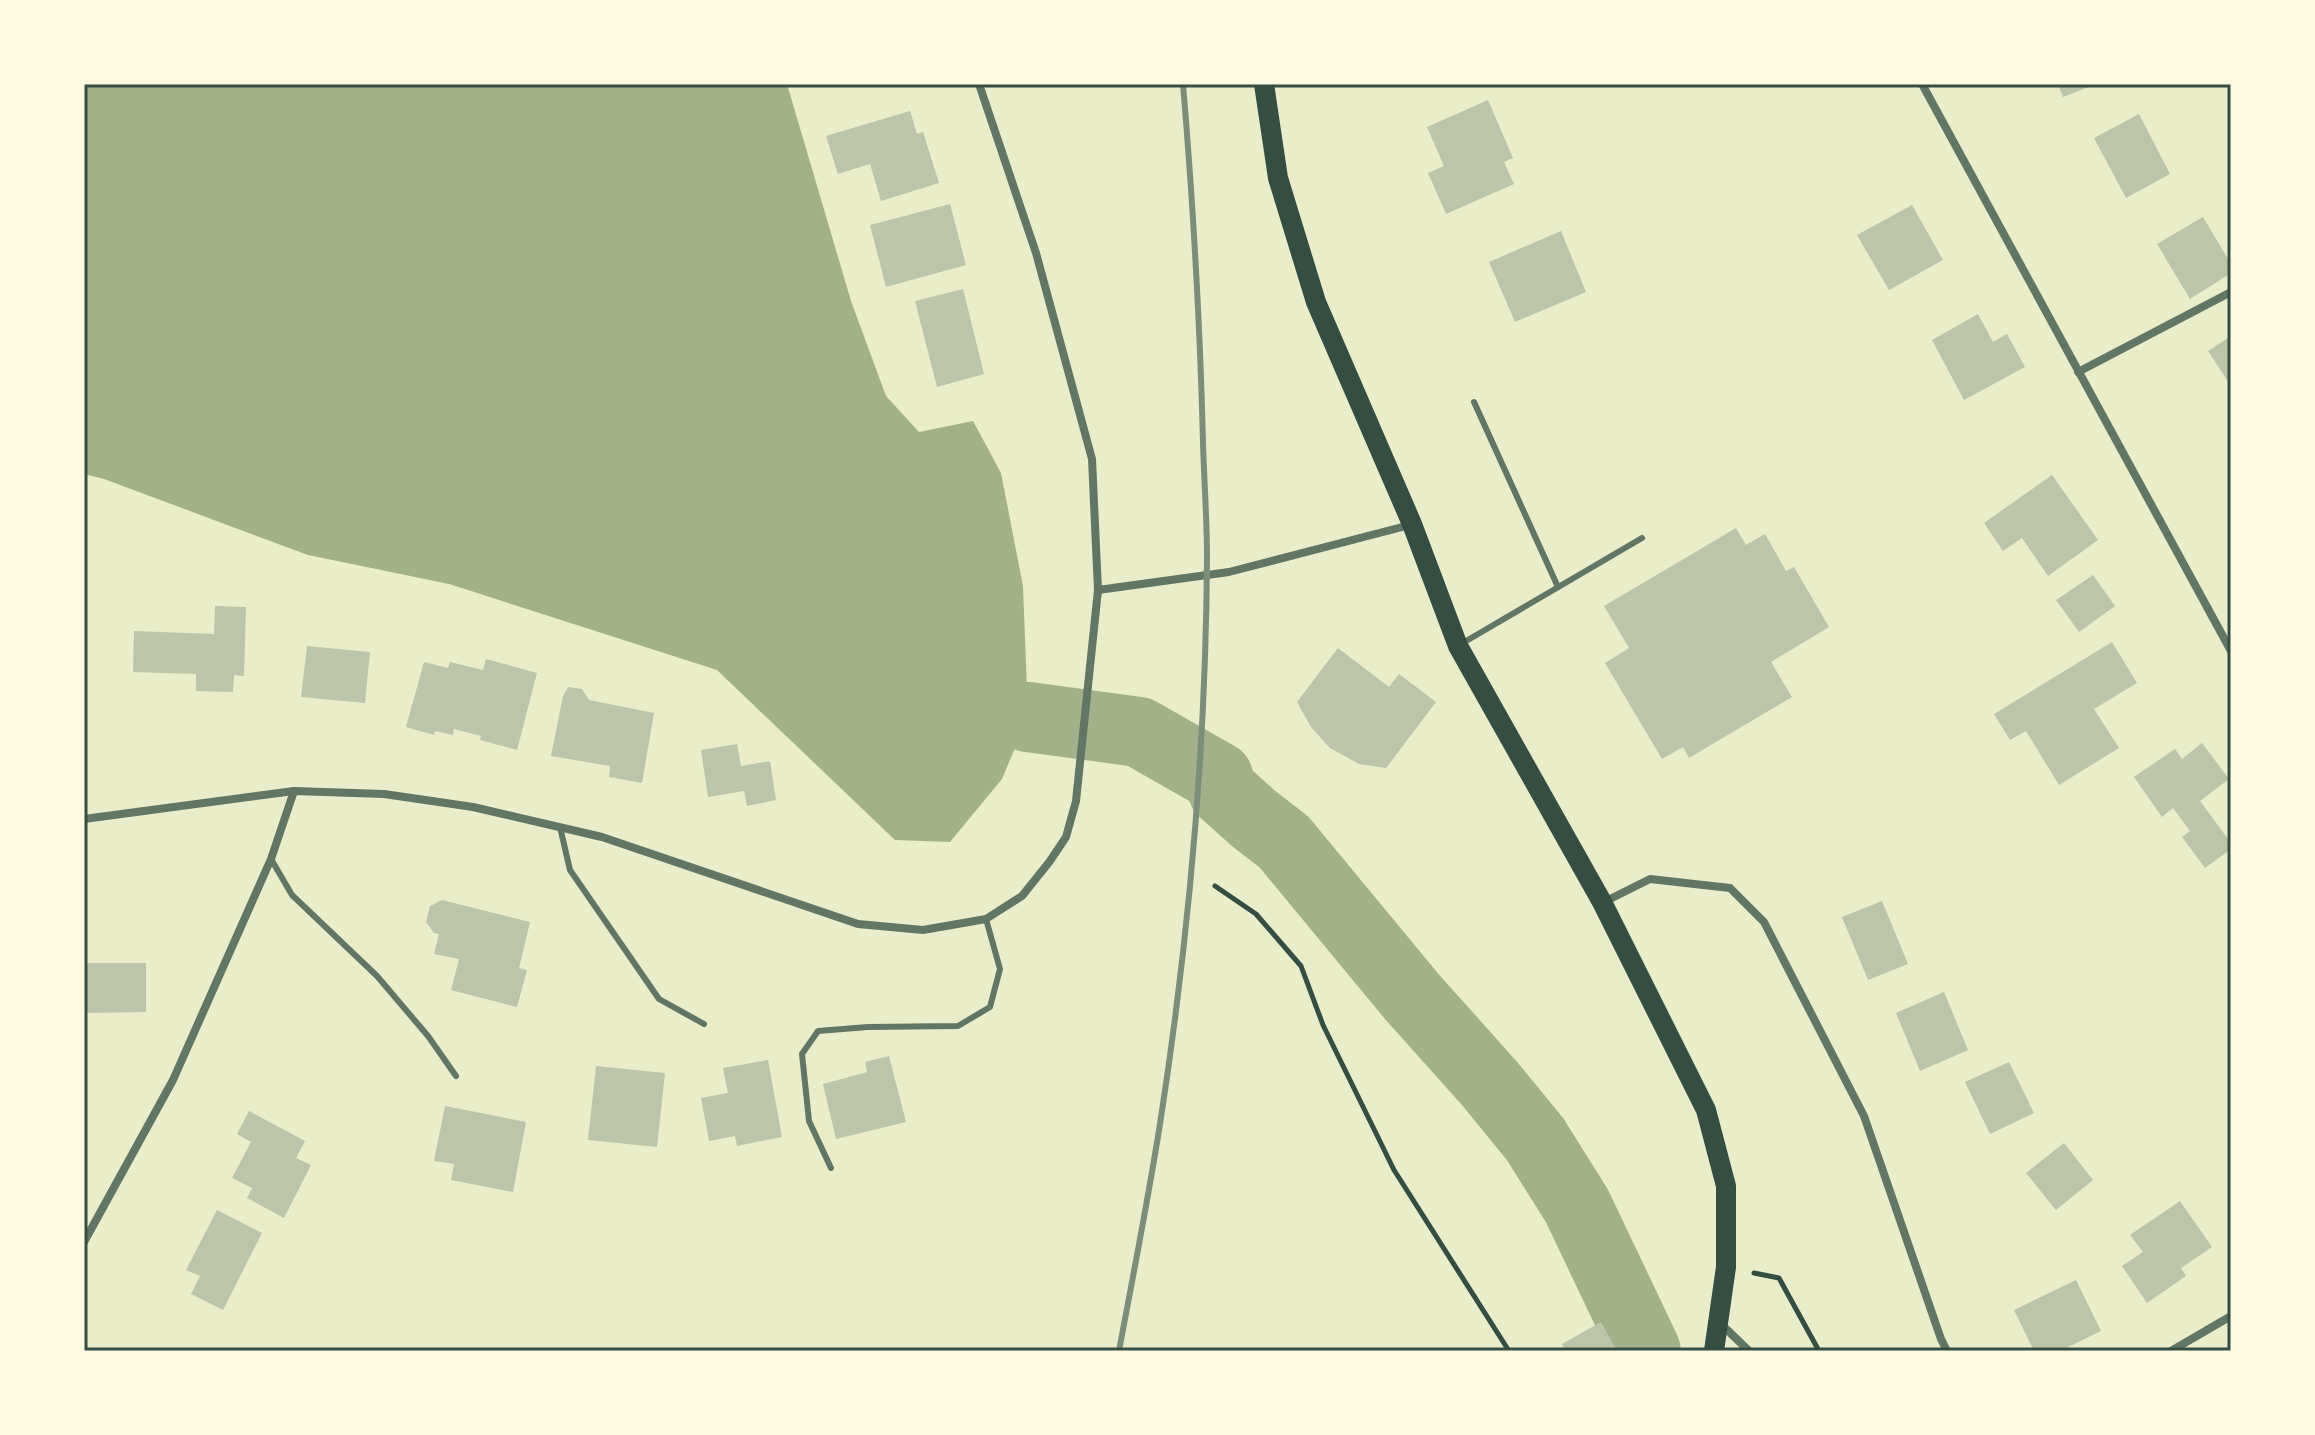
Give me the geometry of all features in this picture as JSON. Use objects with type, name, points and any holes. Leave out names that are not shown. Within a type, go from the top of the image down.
[{"type":"main road","points":[[1264,84],[1278,178],[1316,302],[1412,524],[1458,646],[1602,902],[1706,1110],[1726,1186],[1726,1267],[1714,1351]]},
{"type":"street","points":[[84,819],[294,791],[384,794],[473,807],[602,837],[858,924],[923,930],[986,919],[1022,896],[1066,837],[1076,801],[1098,590],[1092,459],[1036,253],[979,84]]},
{"type":"street","points":[[1922,84],[2231,651]]},
{"type":"street","points":[[2078,372],[2231,292]]},
{"type":"street","points":[[1098,590],[1229,572],[1412,524]]},
{"type":"street","points":[[84,1242],[173,1080],[271,859],[294,791]]},
{"type":"street","points":[[1602,902],[1650,879],[1730,888],[1764,922],[1864,1116],[1947,1351]]},
{"type":"street","points":[[2171,1351],[2231,1316]]},
{"type":"street","points":[[1718,1321],[1749,1351]]},
{"type":"lane","points":[[1474,402],[1558,587]]},
{"type":"lane","points":[[1458,646],[1642,538]]},
{"type":"lane","points":[[560,827],[570,870],[659,999],[704,1024]]},
{"type":"lane","points":[[271,859],[292,895],[377,976],[428,1036],[456,1076]]},
{"type":"lane","points":[[831,1168],[809,1121],[802,1054],[818,1031],[958,1026],[990,1007],[1000,969],[986,919]]},
{"type":"path","points":[[1215,886],[1256,914],[1301,966],[1323,1025],[1394,1170],[1509,1351]]},
{"type":"path","points":[[1726,1267],[1779,1278],[1819,1351]]},
{"type":"shaded area","points":[[84,84],[787,84],[851,301],[886,396],[919,432],[973,421],[1001,473],[1023,586],[1028,717],[1002,779],[950,842],[895,840],[717,670],[449,584],[308,555],[84,474]]},
{"type":"building","points":[[2058,84],[2096,84],[2063,97]]},
{"type":"building","points":[[1488,100],[1513,158],[1504,162],[1514,184],[1446,214],[1428,173],[1444,166],[1427,127]]},
{"type":"building","points":[[910,111],[917,134],[923,132],[939,183],[881,201],[870,164],[838,174],[826,136]]},
{"type":"building","points":[[2139,114],[2170,174],[2126,198],[2094,138]]},
{"type":"building","points":[[950,204],[966,265],[886,287],[870,225]]},
{"type":"building","points":[[1912,205],[1943,260],[1889,290],[1857,235]]},
{"type":"building","points":[[2203,217],[2231,264],[2231,273],[2190,299],[2157,244]]},
{"type":"building","points":[[1561,231],[1586,292],[1515,322],[1489,262]]},
{"type":"building","points":[[963,289],[984,374],[937,387],[915,301]]},
{"type":"building","points":[[1978,314],[1993,342],[2007,334],[2025,367],[1964,400],[1932,340]]},
{"type":"building","points":[[2231,336],[2231,386],[2208,351]]},
{"type":"building","points":[[2052,475],[2098,540],[2048,576],[2022,538],[2003,551],[1984,523]]},
{"type":"building","points":[[1736,528],[1746,545],[1765,534],[1786,571],[1794,567],[1829,627],[1771,662],[1792,697],[1689,758],[1683,747],[1662,759],[1605,663],[1629,648],[1604,606]]},
{"type":"building","points":[[2093,575],[2115,606],[2079,632],[2056,600]]},
{"type":"building","points":[[215,606],[246,607],[244,676],[234,675],[233,692],[196,691],[196,674],[133,672],[134,631],[214,634]]},
{"type":"building","points":[[2112,642],[2137,683],[2094,709],[2119,748],[2059,785],[2026,731],[2010,740],[1994,714]]},
{"type":"building","points":[[307,646],[370,652],[365,703],[301,697]]},
{"type":"building","points":[[1338,648],[1389,687],[1399,674],[1436,702],[1386,768],[1359,764],[1330,748],[1311,727],[1297,702]]},
{"type":"building","points":[[486,659],[537,673],[517,750],[454,729],[453,735],[435,731],[434,735],[406,727],[424,662],[448,668],[450,662],[483,670]]},
{"type":"building","points":[[568,687],[582,689],[589,700],[654,713],[642,783],[609,777],[610,766],[551,756],[563,696]]},
{"type":"building","points":[[2202,743],[2229,779],[2200,801],[2231,843],[2231,849],[2205,868],[2182,837],[2190,831],[2173,808],[2162,817],[2134,777],[2175,749],[2182,759]]},
{"type":"building","points":[[737,744],[741,766],[770,761],[776,800],[747,806],[744,791],[708,797],[701,750]]},
{"type":"building","points":[[442,900],[530,922],[519,968],[527,970],[517,1007],[451,990],[459,959],[434,954],[439,934],[434,933],[426,922],[430,906]]},
{"type":"building","points":[[1882,901],[1908,964],[1868,980],[1842,917]]},
{"type":"building","points":[[84,963],[146,963],[146,1012],[84,1013]]},
{"type":"building","points":[[1944,992],[1968,1050],[1920,1071],[1896,1013]]},
{"type":"building","points":[[889,1056],[906,1122],[836,1139],[823,1084],[867,1072],[865,1062]]},
{"type":"building","points":[[768,1060],[782,1137],[737,1146],[735,1136],[709,1141],[701,1098],[728,1093],[723,1068]]},
{"type":"building","points":[[2009,1062],[2034,1113],[1990,1134],[1965,1082]]},
{"type":"building","points":[[596,1066],[665,1073],[657,1147],[588,1140]]},
{"type":"building","points":[[445,1106],[526,1122],[513,1192],[451,1180],[454,1164],[434,1161]]},
{"type":"building","points":[[249,1111],[305,1141],[296,1158],[311,1165],[284,1218],[247,1198],[252,1188],[232,1178],[251,1142],[237,1134]]},
{"type":"building","points":[[2064,1143],[2093,1180],[2056,1210],[2026,1173]]},
{"type":"building","points":[[2180,1201],[2212,1247],[2181,1268],[2186,1276],[2147,1303],[2122,1266],[2143,1252],[2130,1235]]},
{"type":"building","points":[[217,1210],[262,1233],[223,1310],[191,1294],[200,1276],[186,1270]]},
{"type":"building","points":[[2076,1280],[2101,1331],[2060,1351],[2034,1351],[2014,1310]]},
{"type":"building","points":[[1601,1322],[1617,1351],[1566,1351],[1562,1344]]},
{"type":"waterway","points":[[1028,717],[1139,732],[1218,777],[1223,791],[1284,842],[1535,1139],[1577,1206],[1646,1351]]},
{"type":"railway","points":[[1119,1351],[1170,1054],[1194,842],[1203,699],[1207,528],[1196,263],[1183,84]]}]
